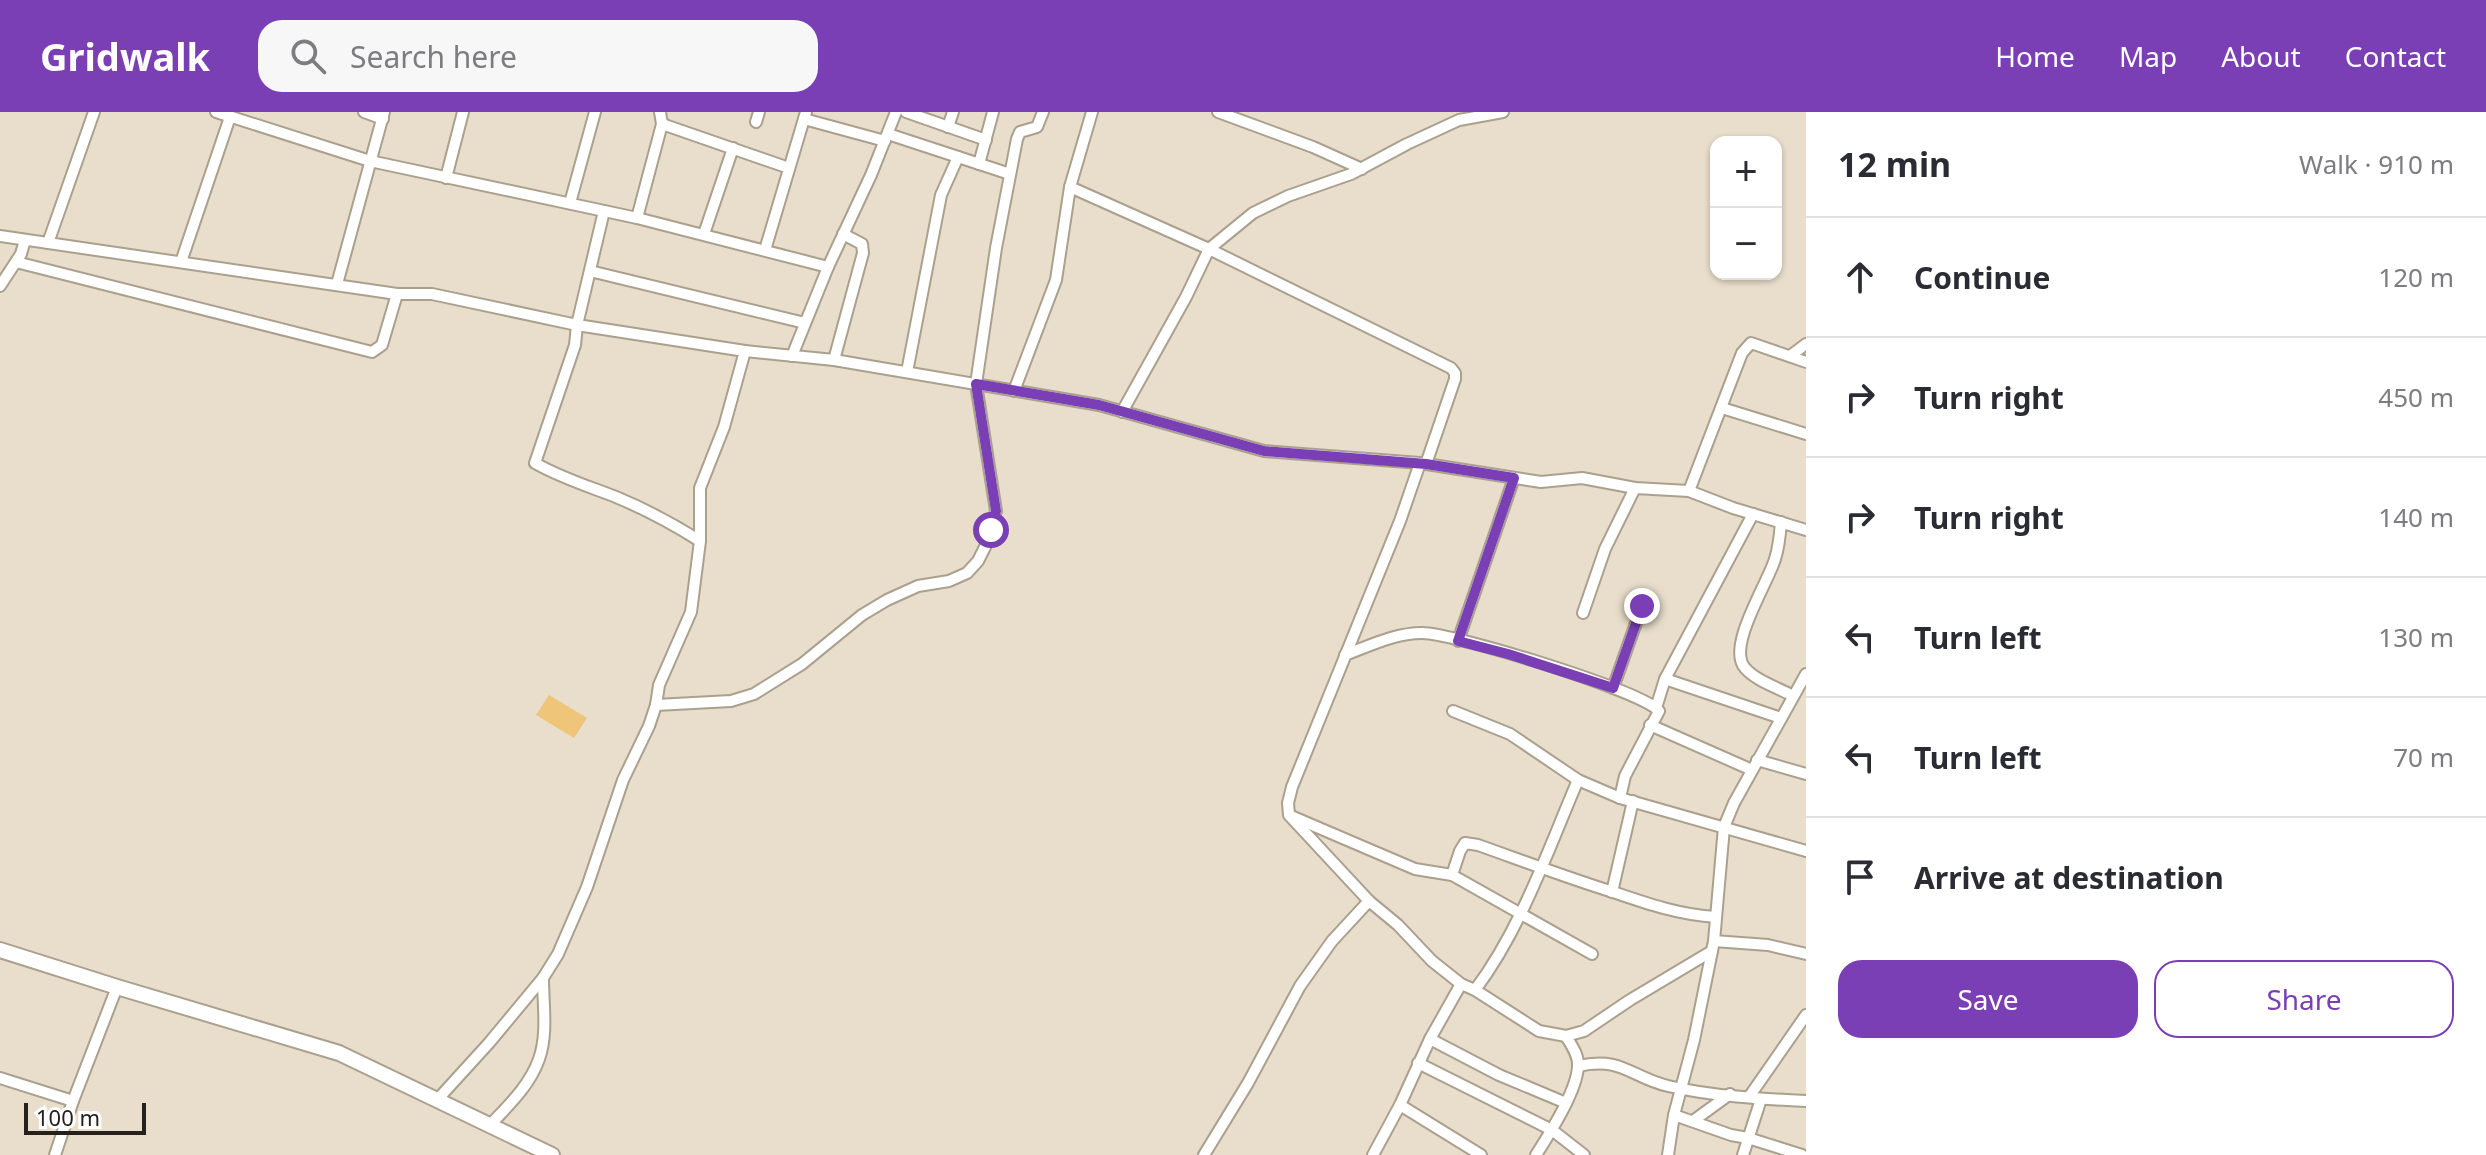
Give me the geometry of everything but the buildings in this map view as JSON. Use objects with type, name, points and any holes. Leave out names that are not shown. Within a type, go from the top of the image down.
[{"type":"street","points":[[48,243],[94,112]]},
{"type":"street","points":[[216,112],[370,161],[637,218],[828,267]]},
{"type":"street","points":[[337,284],[384,115],[364,112]]},
{"type":"street","points":[[446,178],[463,112]]},
{"type":"street","points":[[570,203],[595,112]]},
{"type":"street","points":[[637,218],[662,124],[660,112]]},
{"type":"street","points":[[792,356],[896,112]]},
{"type":"street","points":[[906,112],[986,140]]},
{"type":"street","points":[[948,127],[953,112]]},
{"type":"street","points":[[979,164],[993,112]]},
{"type":"street","points":[[656,705],[731,701],[754,694],[802,664],[862,615],[887,600],[918,586],[949,581],[967,573],[978,561],[996,511],[976,384],[996,248],[1018,134],[1037,127],[1043,112]]},
{"type":"street","points":[[1014,391],[1056,280],[1070,187],[1092,112]]},
{"type":"street","points":[[1218,112],[1313,147],[1362,169]]},
{"type":"street","points":[[1122,412],[1209,249],[1253,213],[1288,196],[1362,169],[1459,120],[1503,112]]},
{"type":"street","points":[[765,250],[805,115],[1010,174]]},
{"type":"street","points":[[181,262],[230,117]]},
{"type":"street","points":[[662,124],[789,168]]},
{"type":"street","points":[[704,234],[733,148]]},
{"type":"street","points":[[907,372],[941,195],[958,157]]},
{"type":"street","points":[[1070,187],[1209,249],[1451,368],[1455,373],[1423,464],[1288,803],[1289,815],[1369,901],[1461,984],[1539,1031],[1566,1036],[1595,1025],[1713,946],[1768,945],[1806,954]]},
{"type":"street","points":[[604,211],[575,345],[535,463],[568,481],[635,505],[700,541]]},
{"type":"street","points":[[834,360],[863,253],[862,244],[843,234]]},
{"type":"street","points":[[0,236],[397,294],[432,294],[577,325],[907,372],[1099,405],[1264,451],[1423,464],[1541,482],[1582,478],[1635,488],[1689,491],[1806,530]]},
{"type":"street","points":[[0,286],[21,254],[25,240]]},
{"type":"street","points":[[16,262],[372,352],[382,345],[397,294]]},
{"type":"street","points":[[590,271],[805,323]]},
{"type":"street","points":[[1689,491],[1742,353],[1751,343],[1806,362]]},
{"type":"street","points":[[1790,356],[1806,344]]},
{"type":"street","points":[[438,1099],[543,978],[558,954],[587,887],[623,780],[649,726],[659,685],[691,612],[700,541],[700,488],[724,427],[745,351]]},
{"type":"street","points":[[1722,408],[1806,434]]},
{"type":"street","points":[[1458,641],[1514,478]]},
{"type":"street","points":[[1583,613],[1605,549],[1635,488]]},
{"type":"street","points":[[1656,708],[1665,679],[1753,514]]},
{"type":"street","points":[[1781,522],[1774,562],[1746,626],[1739,656],[1747,671],[1793,696]]},
{"type":"street","points":[[1613,688],[1642,606]]},
{"type":"street","points":[[1345,655],[1407,634],[1425,633],[1508,654],[1613,688],[1656,708],[1659,711],[1625,776],[1620,798]]},
{"type":"street","points":[[1668,1155],[1674,1115],[1694,1040],[1713,946],[1724,827],[1734,803],[1806,674]]},
{"type":"street","points":[[1665,679],[1781,718]]},
{"type":"street","points":[[1453,711],[1510,734],[1578,780],[1620,798],[1806,851]]},
{"type":"street","points":[[1650,725],[1755,765],[1806,774]]},
{"type":"street","points":[[1475,990],[1495,964],[1541,868],[1578,780]]},
{"type":"street","points":[[1612,892],[1633,801]]},
{"type":"street","points":[[1289,815],[1415,869],[1452,875],[1592,954]]},
{"type":"street","points":[[1452,875],[1465,843],[1478,845],[1681,914],[1716,917]]},
{"type":"street","points":[[1204,1155],[1248,1083],[1300,986],[1332,941],[1369,901]]},
{"type":"street","points":[[0,950],[339,1053],[552,1155]]},
{"type":"street","points":[[491,1124],[521,1091],[539,1059],[544,1027],[543,978]]},
{"type":"street","points":[[1378,1153],[1418,1063],[1461,984]]},
{"type":"street","points":[[55,1155],[117,987]]},
{"type":"street","points":[[1743,1155],[1755,1098],[1806,1015]]},
{"type":"street","points":[[1536,1155],[1566,1103],[1578,1066],[1575,1050],[1566,1036]]},
{"type":"street","points":[[1430,1039],[1499,1075],[1566,1103]]},
{"type":"street","points":[[1578,1066],[1599,1061],[1615,1064],[1665,1085],[1755,1098],[1806,1101]]},
{"type":"street","points":[[1418,1063],[1552,1130],[1584,1155]]},
{"type":"street","points":[[0,1078],[73,1101]]},
{"type":"street","points":[[1693,1121],[1730,1094]]},
{"type":"street","points":[[1400,1105],[1481,1155]]},
{"type":"street","points":[[1674,1115],[1779,1151],[1802,1155]]},
{"type":"shaded area","points":[[549,695],[587,718],[574,738],[536,715]]},
{"type":"route","points":[[991,530],[996,511],[976,384],[1099,405],[1264,451],[1426,464],[1514,478],[1458,641],[1613,688],[1642,606]]}]
